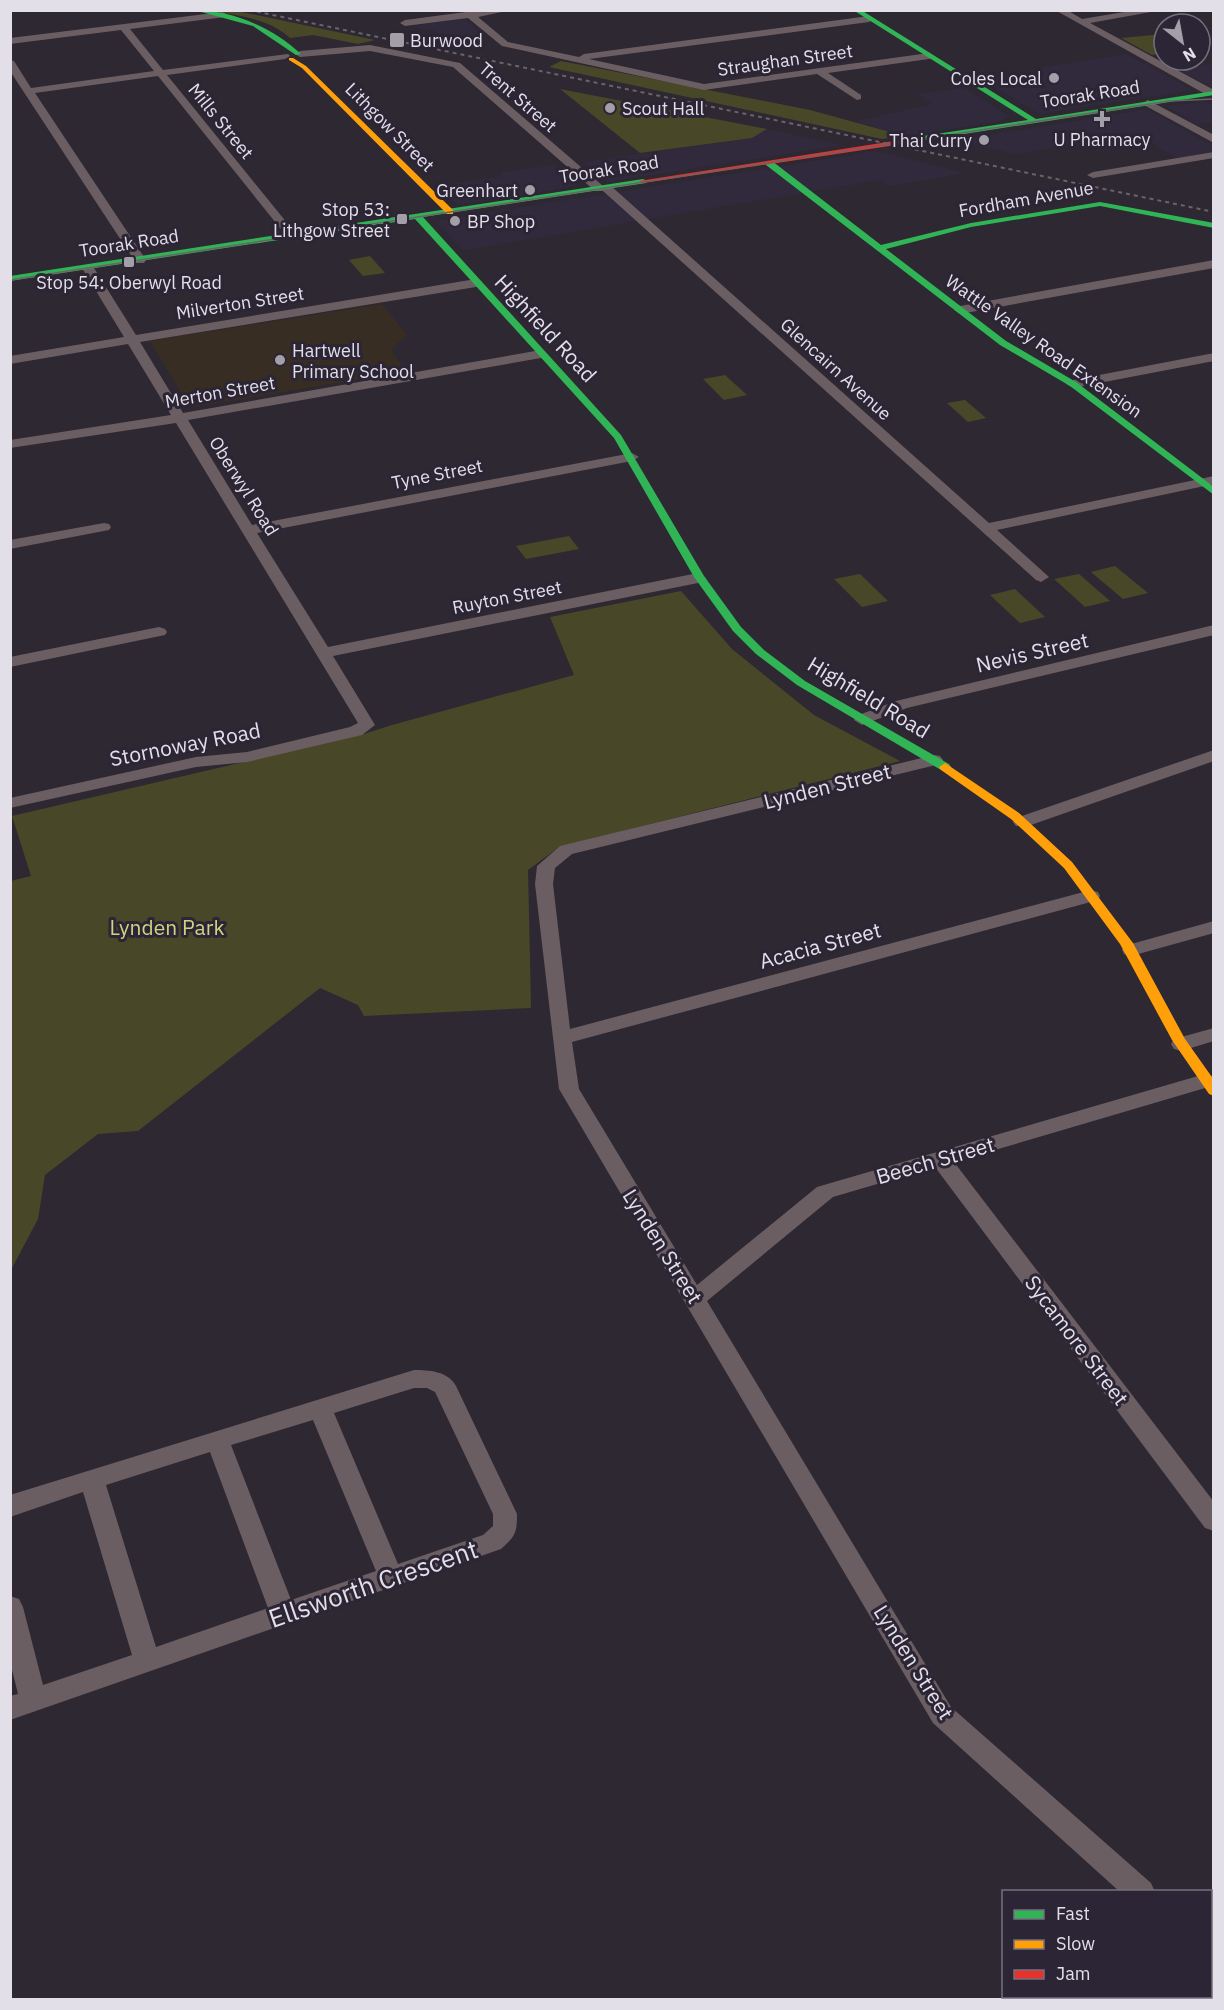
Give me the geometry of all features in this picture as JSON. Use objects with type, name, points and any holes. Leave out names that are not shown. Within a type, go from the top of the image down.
[{"type":"main road","name":"Lithgow Street","points":[[197,10],[247,22],[270,34],[450,212]]},
{"type":"main road","points":[[856,10],[1035,121]]},
{"type":"main road","name":"Toorak Road","points":[[10,279],[1212,93]]},
{"type":"main road","name":"Wattle Valley Road Extension","points":[[769,163],[1009,347],[1073,384],[1207,481],[1214,492]]},
{"type":"main road","name":"Fordham Avenue","points":[[880,248],[971,225],[1095,204],[1108,204],[1214,226]]},
{"type":"main road","name":"Highfield Road","points":[[418,217],[618,437],[632,457],[698,578],[725,614],[760,652],[824,700],[934,760],[1022,822],[1061,857],[1113,922],[1131,950],[1181,1044],[1209,1086]]},
{"type":"street","points":[[405,23],[507,10]]},
{"type":"street","points":[[1059,10],[1212,93]]},
{"type":"street","points":[[1080,22],[1158,10]]},
{"type":"street","name":"Straughan Street","points":[[465,14],[504,43],[704,87],[929,56]]},
{"type":"street","points":[[10,41],[222,15]]},
{"type":"street","points":[[575,59],[869,19]]},
{"type":"street","name":"Mills Street","points":[[124,28],[292,236]]},
{"type":"street","name":"Trent Street","points":[[30,91],[333,51],[376,48],[456,65],[603,189]]},
{"type":"street","points":[[10,63],[140,260]]},
{"type":"street","points":[[820,72],[857,97]]},
{"type":"street","points":[[1148,103],[1214,140]]},
{"type":"street","points":[[1094,175],[1214,155]]},
{"type":"street","name":"Glencairn Avenue","points":[[603,189],[1041,577]]},
{"type":"street","points":[[960,310],[1214,264]]},
{"type":"street","name":"Oberwyl Road","points":[[88,268],[367,724]]},
{"type":"street","name":"Milverton Street","points":[[10,360],[476,283]]},
{"type":"street","name":"Merton Street","points":[[10,444],[179,418],[541,354]]},
{"type":"street","points":[[1073,384],[1214,357]]},
{"type":"street","name":"Tyne Street","points":[[249,530],[632,457]]},
{"type":"street","points":[[986,528],[1207,481]]},
{"type":"street","points":[[10,545],[104,528]]},
{"type":"street","name":"Ruyton Street","points":[[324,653],[698,578]]},
{"type":"street","name":"Nevis Street","points":[[862,720],[902,704],[1214,630]]},
{"type":"street","points":[[10,662],[159,632]]},
{"type":"street","name":"Stornoway Road","points":[[10,803],[195,762],[247,757],[357,731],[367,724]]},
{"type":"street","points":[[1022,822],[1214,755]]},
{"type":"street","name":"Lynden Street","points":[[934,760],[566,850],[546,866],[544,884],[569,1089],[646,1221],[696,1298],[942,1715],[1139,1890]]},
{"type":"street","name":"Acacia Street","points":[[561,1038],[1091,896]]},
{"type":"street","points":[[1131,950],[1214,927]]},
{"type":"street","points":[[1181,1044],[1214,1034]]},
{"type":"street","name":"Beech Street","points":[[696,1298],[825,1192],[1209,1086]]},
{"type":"street","name":"Sycamore Street","points":[[940,1160],[1214,1521]]},
{"type":"street","name":"Ellsworth Crescent","points":[[10,1507],[16,1503],[414,1379],[430,1379],[444,1386],[505,1514],[504,1530],[492,1542],[22,1704],[10,1608]]},
{"type":"street","points":[[320,1408],[391,1578]]},
{"type":"street","points":[[217,1440],[283,1614]]},
{"type":"street","points":[[92,1480],[147,1661]]},
{"type":"shaded area","points":[[464,19],[488,40],[478,41],[410,26]]},
{"type":"shaded area","points":[[1127,54],[1152,68],[1152,72],[1160,72],[1193,90],[1039,114],[982,80],[1041,71],[1037,68]]},
{"type":"shaded area","points":[[1212,64],[1213,87],[1184,72],[1212,72]]},
{"type":"shaded area","points":[[964,88],[1009,116],[1001,121],[905,136],[856,121],[932,104],[917,94]]},
{"type":"shaded area","points":[[1201,102],[1213,104],[1213,122],[1197,124],[1166,106]]},
{"type":"shaded area","points":[[1147,109],[1213,146],[1213,153],[1178,159],[1136,134],[1015,154],[958,140]]},
{"type":"shaded area","points":[[767,129],[843,145],[607,182],[583,162],[752,138]]},
{"type":"shaded area","points":[[876,151],[966,173],[890,186],[881,180],[463,250],[437,223],[441,220]]},
{"type":"shaded area","points":[[554,165],[578,186],[458,205],[439,186],[503,176],[499,173]]},
{"type":"shaded area","name":"Hartwell Primary School","points":[[382,304],[407,335],[391,350],[406,371],[196,407],[189,406],[150,341]]},
{"type":"green space","points":[[214,11],[237,11],[375,40],[358,44],[313,35],[290,38],[264,22]]},
{"type":"green space","points":[[1152,35],[1152,55],[1121,38]]},
{"type":"green space","points":[[561,61],[810,110],[905,136],[882,139],[549,67]]},
{"type":"green space","points":[[560,89],[767,129],[752,138],[640,153]]},
{"type":"green space","points":[[370,256],[385,273],[363,276],[349,260]]},
{"type":"green space","points":[[725,375],[747,395],[724,400],[703,379]]},
{"type":"green space","points":[[965,400],[986,418],[968,422],[947,403]]},
{"type":"green space","points":[[569,536],[579,549],[526,559],[516,546]]},
{"type":"green space","points":[[1115,566],[1148,593],[1123,599],[1091,572]]},
{"type":"green space","points":[[860,574],[888,601],[862,607],[834,579]]},
{"type":"green space","points":[[1079,574],[1110,601],[1085,607],[1054,579]]},
{"type":"green space","points":[[1015,589],[1045,617],[1020,623],[990,595]]},
{"type":"green space","name":"Lynden Park","points":[[681,591],[732,649],[814,715],[900,761],[559,847],[528,870],[531,1008],[364,1016],[358,1005],[320,988],[138,1131],[98,1134],[45,1175],[38,1219],[11,1270],[11,881],[31,876],[12,816],[364,734],[574,675],[550,617]]},
{"type":"tram line","points":[[10,280],[1169,101],[1214,99]]},
{"type":"railway","points":[[249,10],[1214,212]]},
{"type":"traffic: fast","points":[[197,10],[255,25],[298,54]]},
{"type":"traffic: fast","points":[[856,10],[1035,121]]},
{"type":"traffic: fast","points":[[913,140],[1214,93]]},
{"type":"traffic: fast","points":[[769,163],[1003,343],[1073,384],[1214,492]]},
{"type":"traffic: fast","points":[[10,279],[643,181]]},
{"type":"traffic: fast","points":[[880,248],[971,225],[1100,204],[1214,226]]},
{"type":"traffic: fast","points":[[418,217],[618,437],[699,577],[737,629],[760,652],[801,683],[945,767]]},
{"type":"traffic: slow","points":[[291,59],[304,67],[450,212]]},
{"type":"traffic: slow","points":[[945,767],[1015,816],[1068,865],[1126,943],[1179,1040],[1214,1091]]},
{"type":"traffic: jam","points":[[643,181],[913,140]]},
{"type":"place","name":"Burwood","points":[[397,40]]},
{"type":"place","name":"Coles Local","points":[[1054,78]]},
{"type":"place","name":"Scout Hall","points":[[610,108]]},
{"type":"place","name":"U Pharmacy","points":[[1102,119]]},
{"type":"place","name":"Thai Curry","points":[[984,140]]},
{"type":"place","name":"Greenhart","points":[[530,190]]},
{"type":"place","name":"Stop 53: Lithgow Street","points":[[402,219]]},
{"type":"place","name":"BP Shop","points":[[455,221]]},
{"type":"place","name":"Stop 54: Oberwyl Road","points":[[129,262]]},
{"type":"place","name":"Hartwell Primary School","points":[[280,360]]}]
